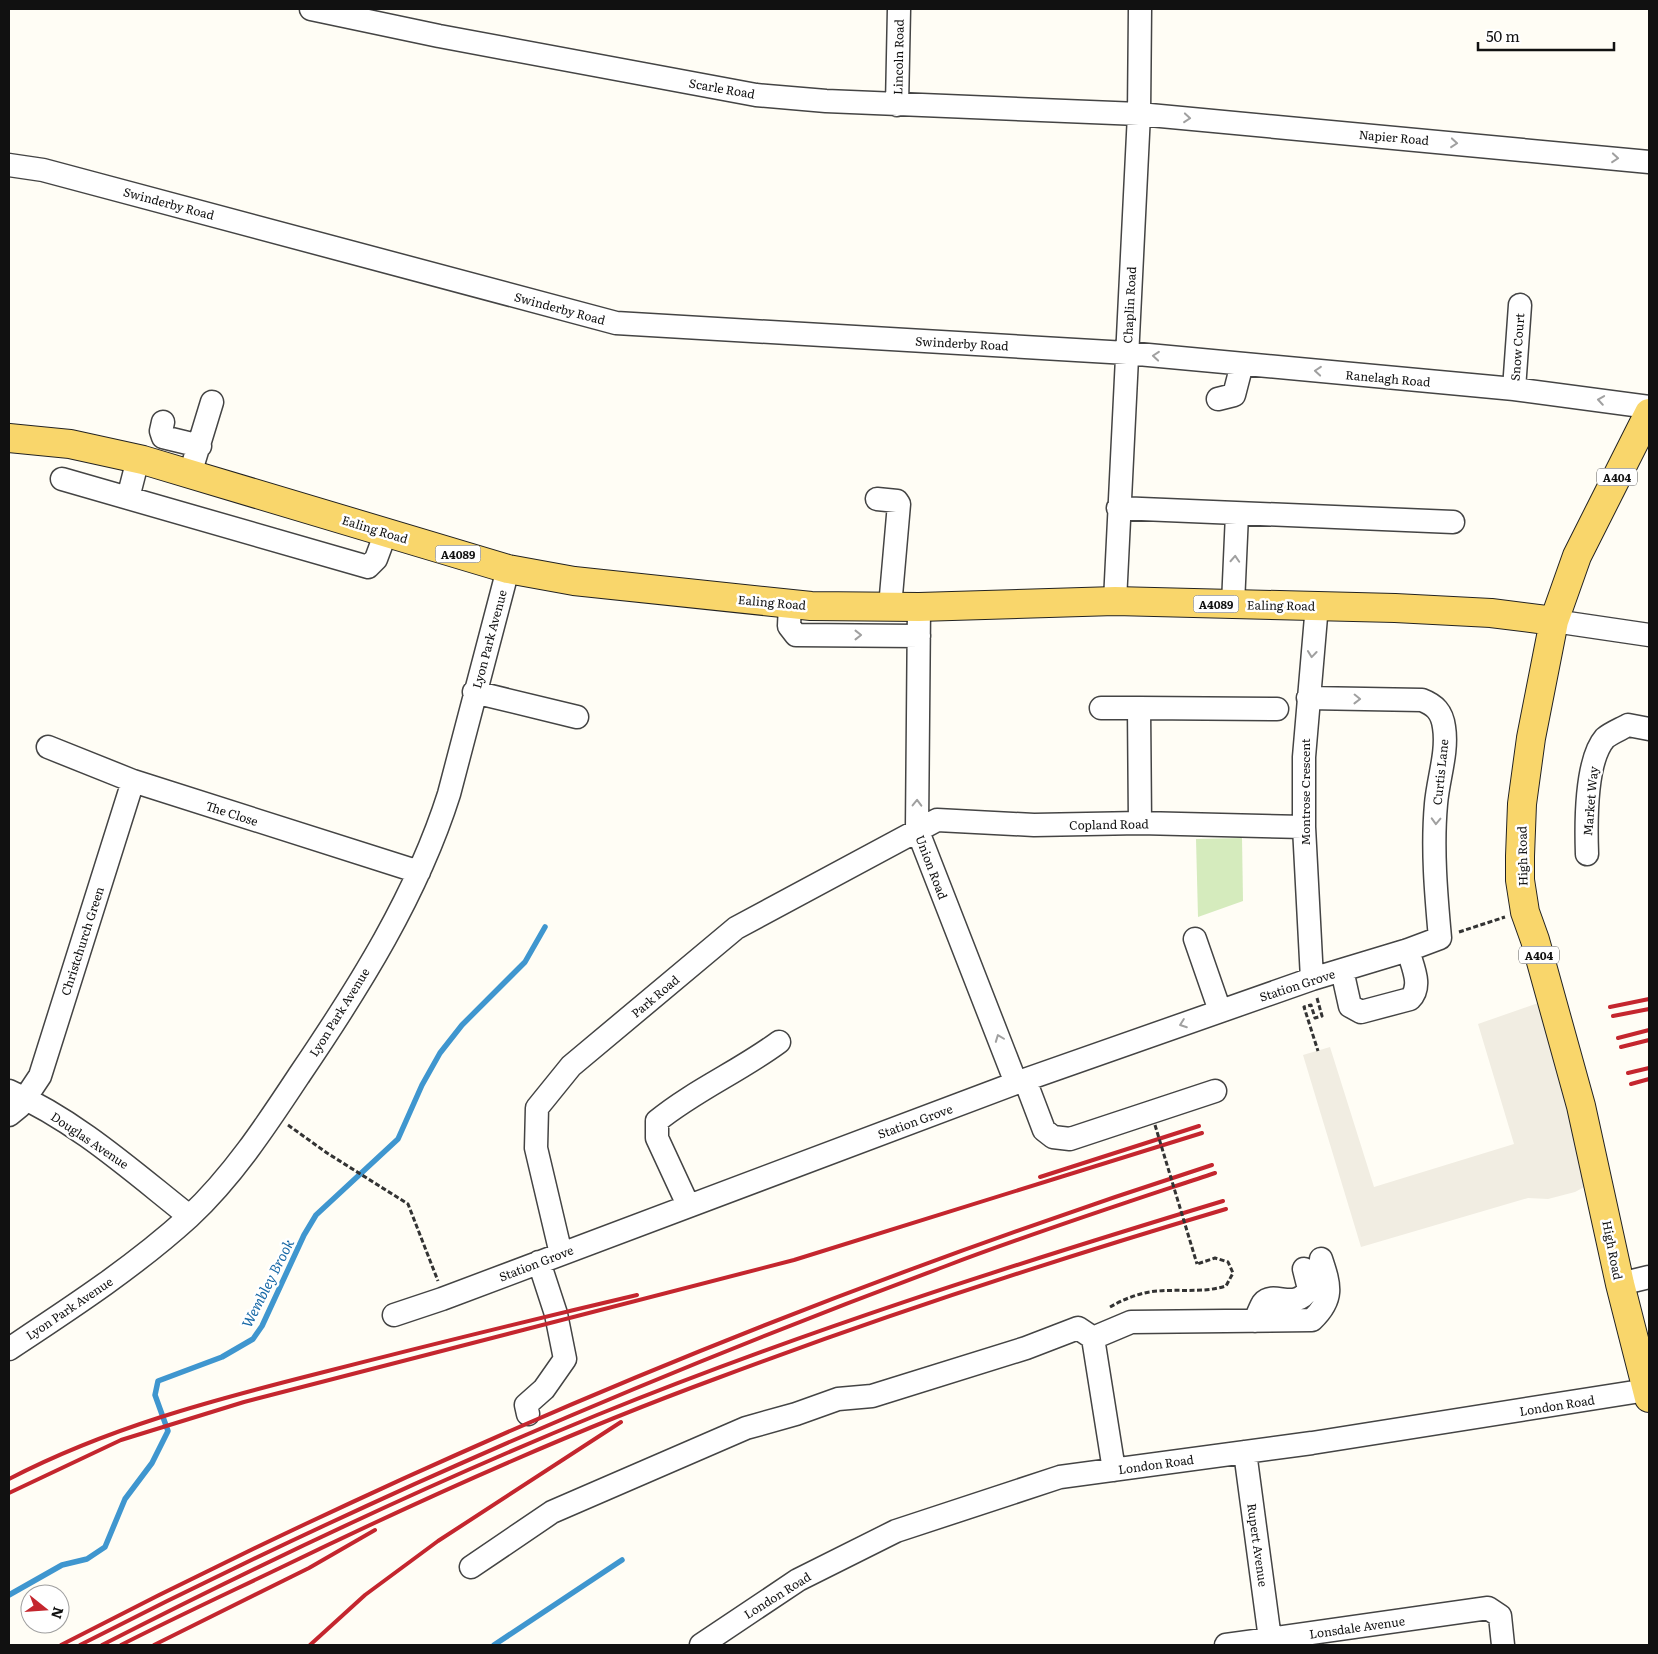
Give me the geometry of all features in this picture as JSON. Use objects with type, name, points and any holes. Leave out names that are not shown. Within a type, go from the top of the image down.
[{"type":"main road","name":"High Road","points":[[1648,1394],[1593,1186],[1582,1106],[1546,1000],[1525,912],[1520,880],[1520,856],[1522,804],[1531,738],[1554,621],[1577,556],[1649,413]]},
{"type":"main road","name":"Ealing Road","points":[[9,438],[70,444],[138,459],[508,569],[574,582],[790,604],[919,607],[1115,601],[1317,605],[1491,613],[1554,621]]},
{"type":"street","name":"Scarle Road","points":[[311,9],[439,36],[756,95],[898,105],[1139,114]]},
{"type":"street","name":"Lincoln Road","points":[[898,105],[899,9]]},
{"type":"street","name":"Chaplin Road","points":[[1115,601],[1118,508],[1139,114],[1140,9]]},
{"type":"street","name":"Napier Road","points":[[1139,114],[1649,162]]},
{"type":"street","name":"Swinderby Road","points":[[9,166],[43,170],[616,323],[1127,353]]},
{"type":"street","name":"Snow Court","points":[[1514,389],[1520,305]]},
{"type":"street","name":"Ranelagh Road","points":[[1127,353],[1514,389],[1649,413]]},
{"type":"street","points":[[1218,399],[1234,395],[1242,364]]},
{"type":"street","points":[[190,474],[212,402]]},
{"type":"street","points":[[163,422],[161,431],[163,437],[200,446]]},
{"type":"street","points":[[128,498],[138,459]]},
{"type":"street","points":[[62,479],[368,566],[376,560],[386,532]]},
{"type":"street","points":[[877,499],[897,501],[899,504],[890,607]]},
{"type":"street","points":[[1118,508],[1453,522]]},
{"type":"street","points":[[1233,604],[1238,514]]},
{"type":"street","name":"Lyon Park Avenue","points":[[9,1349],[138,1260],[189,1216],[258,1138],[341,1014],[419,872],[438,830],[508,569]]},
{"type":"street","points":[[790,604],[789,626],[796,635],[919,636]]},
{"type":"street","name":"Montrose Crescent","points":[[1314,987],[1304,827],[1308,698],[1317,605]]},
{"type":"street","name":"Union Road","points":[[919,607],[917,829],[1021,1082],[1044,1130],[1053,1137],[1070,1140],[1215,1091]]},
{"type":"street","points":[[1554,621],[1649,634]]},
{"type":"street","points":[[474,692],[577,717]]},
{"type":"street","name":"Curtis Lane","points":[[1308,698],[1422,700],[1434,704],[1439,710],[1444,728],[1444,744],[1436,804],[1435,848],[1445,936]]},
{"type":"street","points":[[1101,708],[1277,709]]},
{"type":"street","points":[[1139,708],[1140,823]]},
{"type":"street","name":"Market Way","points":[[1586,854],[1586,829],[1593,759],[1606,738],[1628,725],[1649,729]]},
{"type":"street","name":"The Close","points":[[48,746],[133,781],[419,872]]},
{"type":"street","name":"Christchurch Green","points":[[9,1115],[17,1094],[40,1076],[133,781]]},
{"type":"street","name":"Copland Road","points":[[917,829],[937,820],[1034,825],[1140,823],[1304,827]]},
{"type":"street","name":"Park Road","points":[[561,1254],[536,1148],[537,1108],[566,1073],[736,928],[917,829]]},
{"type":"street","name":"Station Grove","points":[[394,1314],[442,1299],[688,1205],[1021,1082],[1220,1011],[1314,987],[1342,970],[1408,950],[1445,936]]},
{"type":"street","points":[[1195,939],[1220,1011]]},
{"type":"street","points":[[1342,970],[1350,1006],[1355,1010],[1361,1012],[1410,999],[1415,994],[1417,984],[1408,950]]},
{"type":"street","points":[[688,1205],[657,1138],[657,1121],[676,1106],[760,1056],[779,1042]]},
{"type":"street","name":"Douglas Avenue","points":[[17,1094],[117,1156],[189,1216]]},
{"type":"street","points":[[528,1414],[526,1405],[544,1389],[565,1359],[556,1314],[540,1262]]},
{"type":"street","points":[[1093,1338],[1132,1322],[1312,1320],[1322,1309],[1329,1295],[1329,1282],[1313,1264]]},
{"type":"street","points":[[1620,1284],[1649,1277]]},
{"type":"street","points":[[471,1567],[552,1512],[746,1428],[796,1414],[838,1399],[872,1396],[1026,1348],[1078,1328],[1093,1338],[1114,1470]]},
{"type":"street","name":"London Road","points":[[701,1645],[798,1580],[896,1531],[1060,1477],[1312,1443],[1648,1394]]},
{"type":"street","name":"Rupert Avenue","points":[[1245,1452],[1270,1639]]},
{"type":"street","name":"Lonsdale Avenue","points":[[1226,1645],[1270,1639],[1318,1639],[1488,1608],[1500,1616],[1503,1645]]},
{"type":"path","points":[[1445,936],[1504,917]]},
{"type":"path","points":[[1314,987],[1322,1016],[1315,1018],[1311,1005],[1304,1007],[1318,1051]]},
{"type":"path","points":[[273,1114],[327,1154],[408,1204],[437,1277],[442,1299]]},
{"type":"path","points":[[1106,1310],[1126,1298],[1156,1291],[1215,1290],[1226,1286],[1233,1274],[1228,1262],[1215,1258],[1197,1264],[1155,1125]]},
{"type":"green space","points":[[1242,838],[1243,901],[1198,917],[1196,839]]},
{"type":"shaded area","points":[[1541,1002],[1570,1109],[1586,1186],[1575,1192],[1548,1199],[1528,1198],[1361,1247],[1303,1055],[1330,1047],[1374,1187],[1514,1144],[1478,1024]]},
{"type":"waterway","name":"Wembley Brook","points":[[9,1595],[62,1565],[87,1559],[105,1547],[125,1499],[152,1463],[168,1431],[155,1395],[158,1381],[222,1357],[253,1339],[262,1326],[304,1235],[316,1215],[398,1139],[422,1085],[440,1053],[462,1025],[525,962],[545,927]]},
{"type":"waterway","points":[[494,1645],[622,1560]]},
{"type":"railway","points":[[1610,1007],[1649,999]]},
{"type":"railway","points":[[1613,1016],[1649,1009]]},
{"type":"railway","points":[[1618,1038],[1649,1030]]},
{"type":"railway","points":[[1621,1047],[1649,1040]]},
{"type":"railway","points":[[1628,1073],[1649,1068]]},
{"type":"railway","points":[[1631,1084],[1649,1079]]},
{"type":"railway","points":[[1040,1177],[1199,1126]]},
{"type":"railway","points":[[9,1493],[121,1440],[244,1402],[794,1260],[1202,1133]]},
{"type":"railway","points":[[61,1645],[341,1507],[626,1381],[917,1267],[1212,1165]]},
{"type":"railway","points":[[80,1645],[292,1540],[616,1396],[726,1351],[979,1253],[1215,1173]]},
{"type":"railway","points":[[102,1645],[224,1584],[409,1496],[597,1415],[751,1356],[907,1301],[1223,1201]]},
{"type":"railway","points":[[121,1645],[443,1491],[605,1421],[905,1311],[1097,1248],[1226,1209]]},
{"type":"railway","points":[[9,1479],[46,1461],[122,1430],[200,1405],[399,1353],[637,1295]]},
{"type":"railway","points":[[310,1645],[365,1595],[438,1541],[621,1422]]},
{"type":"railway","points":[[154,1645],[309,1568],[375,1530]]}]
